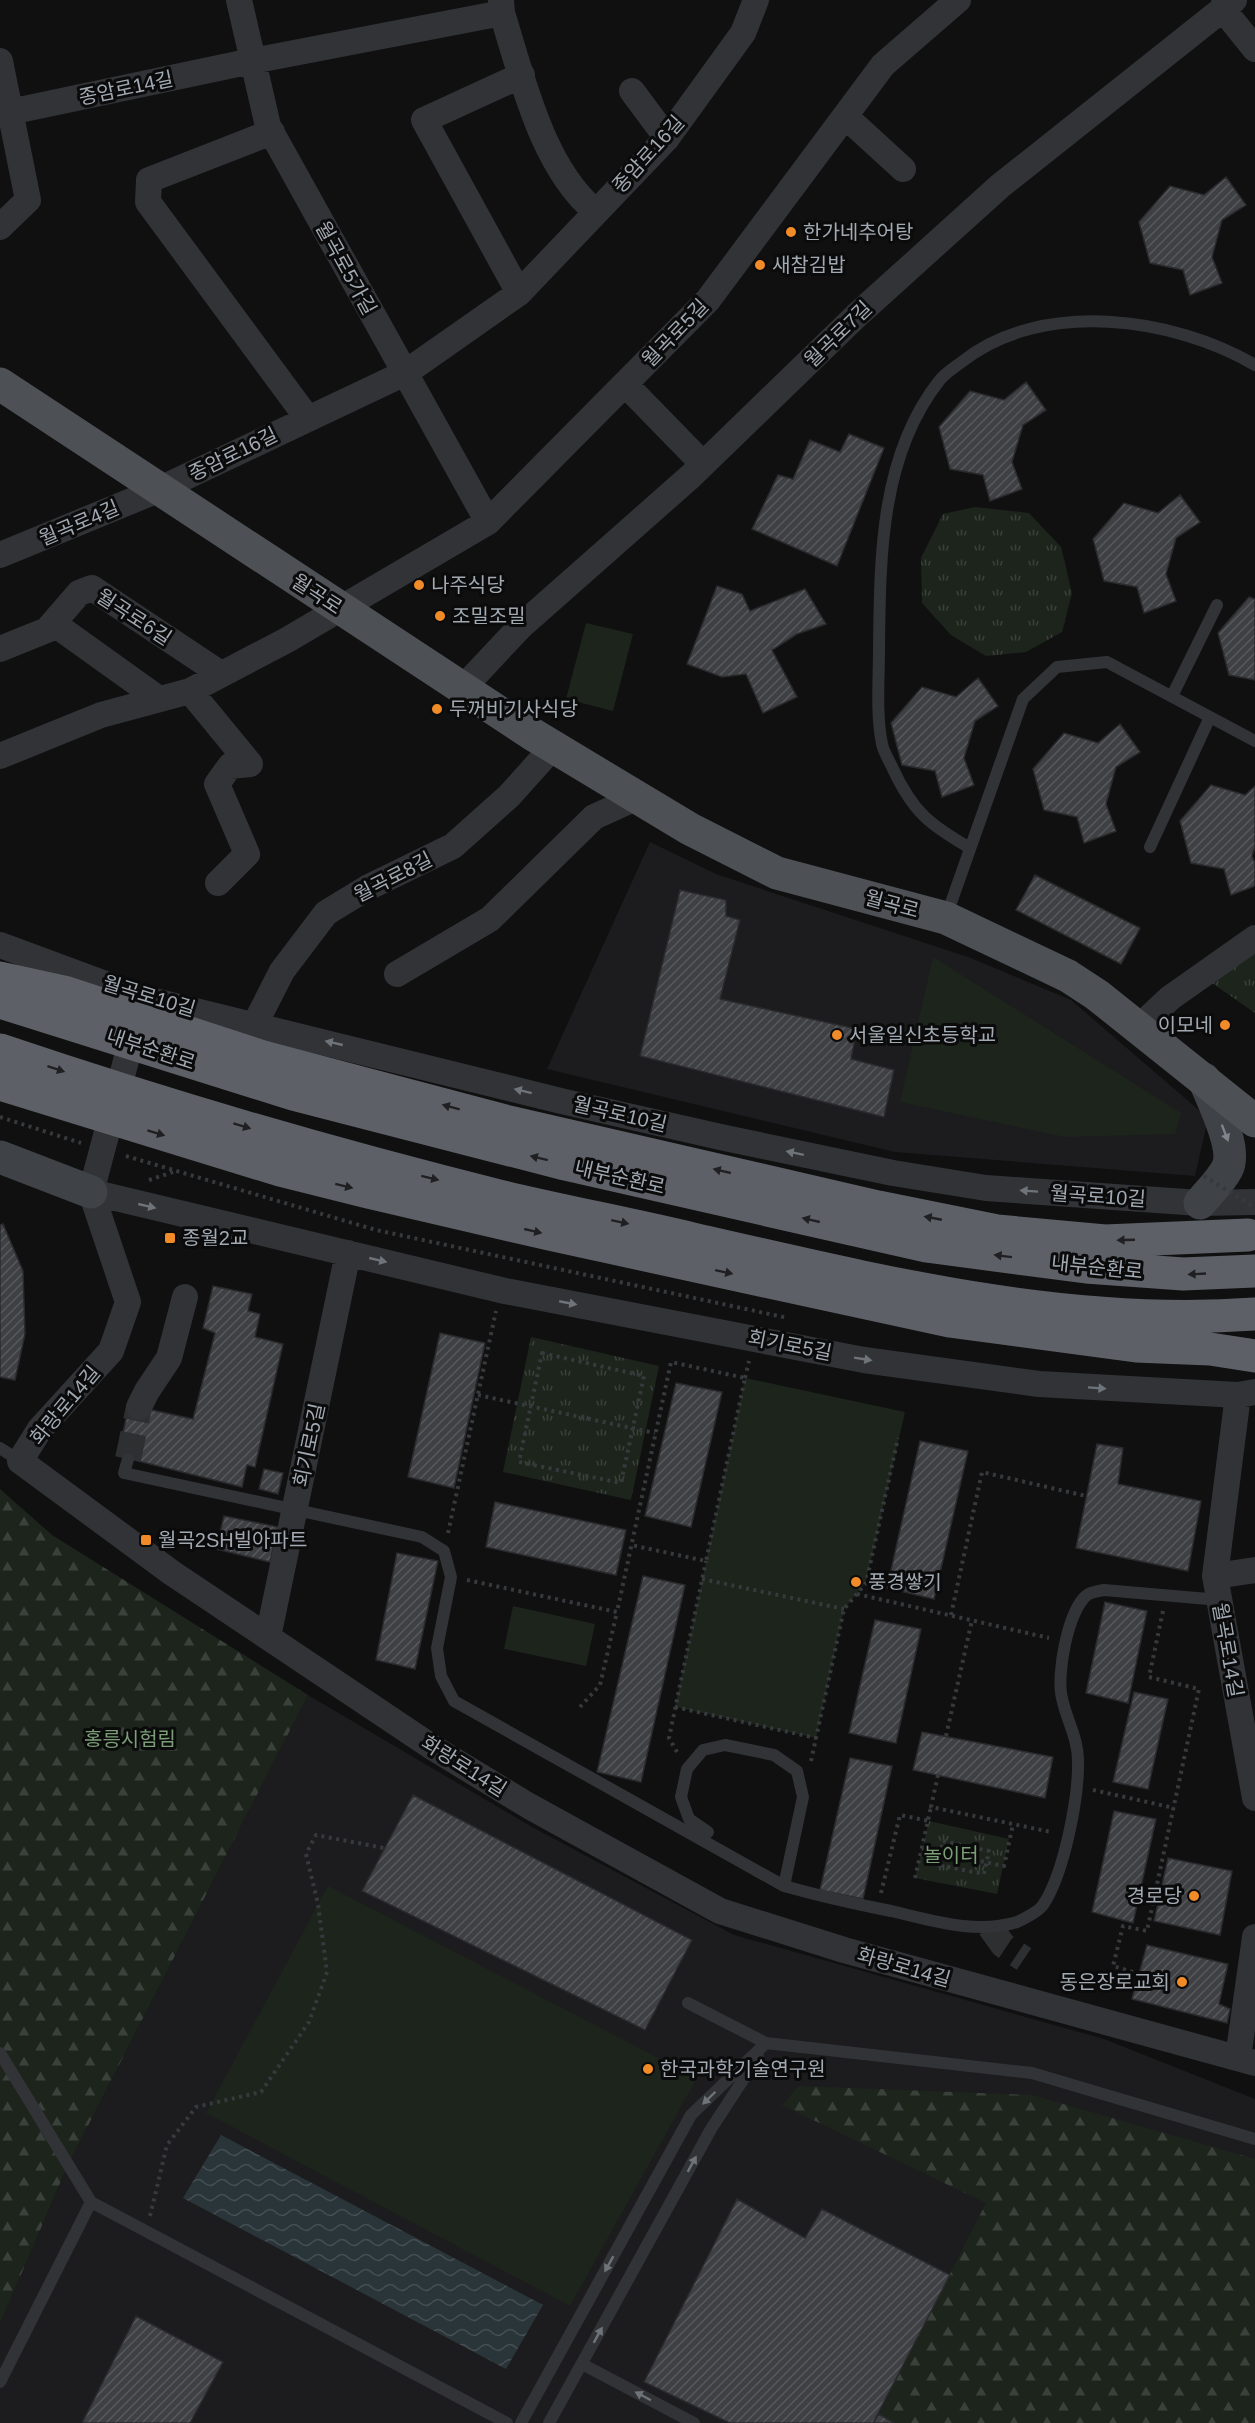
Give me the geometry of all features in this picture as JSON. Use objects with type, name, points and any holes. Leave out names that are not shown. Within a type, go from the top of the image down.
[{"type":"highway","points":[[0,978],[64,992],[263,1057],[505,1122],[878,1207],[997,1231],[1105,1241],[1251,1221]]},
{"type":"highway","name":"내부순환로","points":[[0,1002],[304,1097],[565,1164],[926,1246],[1086,1267],[1183,1274],[1255,1271]]},
{"type":"highway","points":[[0,1050],[264,1133],[399,1170],[507,1197],[919,1288],[1067,1311],[1168,1317],[1255,1314]]},
{"type":"highway","points":[[0,1084],[280,1170],[549,1234],[846,1299],[961,1323],[1136,1346],[1210,1350],[1255,1356]]},
{"type":"main road","name":"월곡로","points":[[0,384],[462,689],[553,747],[690,829],[777,873],[946,918],[1068,976],[1204,1079],[1255,1121]]},
{"type":"main road","points":[[1202,1189],[1227,1169],[1231,1156],[1229,1143],[1204,1079]]},
{"type":"main road","name":"회기로5길","points":[[0,1156],[91,1192]]},
{"type":"street","name":"월곡로5가길","points":[[239,0],[252,61],[272,132],[488,522]]},
{"type":"street","name":"종암로16길","points":[[158,490],[405,373],[519,293],[667,138],[743,33],[756,0]]},
{"type":"street","name":"월곡로5길","points":[[338,608],[488,522],[708,300],[883,65],[957,0]]},
{"type":"street","points":[[1228,4],[1255,49]]},
{"type":"street","name":"월곡로7길","points":[[462,689],[520,627],[703,464],[856,316],[1000,186],[1228,4]]},
{"type":"street","name":"종암로14길","points":[[5,113],[501,7]]},
{"type":"street","points":[[501,7],[544,139],[577,196],[595,211]]},
{"type":"street","points":[[0,61],[5,113],[28,200],[0,227]]},
{"type":"street","points":[[519,293],[424,120],[522,75]]},
{"type":"street","points":[[632,92],[667,138]]},
{"type":"street","points":[[845,116],[903,169]]},
{"type":"street","points":[[272,132],[149,180],[148,202],[308,419]]},
{"type":"street","points":[[625,384],[703,464]]},
{"type":"street","name":"월곡로4길","points":[[0,555],[158,490]]},
{"type":"street","name":"월곡로6길","points":[[0,649],[47,630],[80,593],[92,588],[221,674]]},
{"type":"street","points":[[0,756],[101,715],[190,691],[287,640],[338,608]]},
{"type":"street","points":[[53,623],[159,699]]},
{"type":"street","points":[[190,691],[250,764],[230,766],[217,784],[247,854],[218,883]]},
{"type":"street","name":"월곡로8길","points":[[255,1024],[282,971],[326,913],[367,888],[453,846],[509,796],[553,747]]},
{"type":"street","points":[[397,974],[490,919],[594,817],[638,797]]},
{"type":"street","points":[[1138,1028],[1170,998],[1255,938]]},
{"type":"street","name":"월곡로10길","points":[[0,945],[143,998],[561,1101],[893,1173],[986,1188],[1202,1189],[1255,1202]]},
{"type":"street","points":[[91,1192],[143,998]]},
{"type":"street","name":"회기로5길","points":[[91,1192],[501,1289],[864,1360],[1039,1384],[1247,1393],[1217,1588]]},
{"type":"street","name":"화랑로14길","points":[[91,1192],[128,1302],[111,1350],[40,1429],[10,1454],[172,1573],[432,1748],[500,1789],[720,1911],[855,1953],[1246,2061]]},
{"type":"street","name":"회기로5길","points":[[268,1637],[348,1253]]},
{"type":"street","points":[[139,1407],[169,1358],[185,1297]]},
{"type":"street","name":"월곡로14길","points":[[1255,1570],[1217,1588],[1245,1694],[1255,1798]]},
{"type":"street","points":[[1246,2061],[1255,1937]]},
{"type":"lane","points":[[970,848],[938,830],[906,798],[882,746],[879,677],[882,555],[891,485],[911,424],[940,379],[979,349],[1026,330],[1077,322],[1127,323],[1181,332],[1233,352],[1255,365]]},
{"type":"lane","points":[[1172,696],[1217,605]]},
{"type":"lane","points":[[946,918],[1023,699],[1057,668],[1107,662],[1255,741]]},
{"type":"lane","points":[[1150,847],[1210,717]]},
{"type":"lane","points":[[128,1459],[124,1473],[422,1537],[444,1551],[451,1577],[437,1648],[441,1676],[454,1701],[784,1886],[961,1926],[990,1927],[1018,1922],[1042,1907],[1057,1879],[1076,1787],[1078,1758],[1072,1728],[1061,1697],[1060,1668],[1074,1612],[1088,1594],[1104,1590],[1166,1595],[1217,1588]]},
{"type":"lane","points":[[708,1832],[689,1819],[681,1797],[687,1769],[703,1750],[725,1745],[774,1755],[797,1771],[803,1797],[784,1886]]},
{"type":"lane","points":[[688,2003],[766,2043],[1032,2073],[1255,2139]]},
{"type":"lane","points":[[549,2423],[711,2129],[766,2043]]},
{"type":"lane","points":[[521,2423],[691,2115],[766,2043]]},
{"type":"lane","points":[[0,2053],[91,2202],[507,2423]]},
{"type":"lane","points":[[0,2382],[91,2202]]},
{"type":"lane","points":[[582,2364],[694,2423]]},
{"type":"path","points":[[1202,1189],[1251,1221]]},
{"type":"path","points":[[444,1551],[501,1289]]},
{"type":"path","points":[[542,1353],[644,1376],[621,1484],[519,1462],[531,1406],[542,1353]]},
{"type":"path","points":[[580,1707],[600,1685],[671,1362],[745,1378],[669,1738],[687,1769]]},
{"type":"path","points":[[478,1395],[655,1433]]},
{"type":"path","points":[[803,1797],[844,1609],[866,1582],[898,1438]]},
{"type":"path","points":[[951,1615],[982,1472],[1086,1496]]},
{"type":"path","points":[[631,1545],[706,1561]]},
{"type":"path","points":[[451,1577],[617,1612]]},
{"type":"path","points":[[702,1579],[844,1609]]},
{"type":"path","points":[[857,1594],[1067,1642]]},
{"type":"path","points":[[1133,1972],[1113,1966],[1123,1926],[1146,1931],[1199,1689],[1149,1677],[1166,1595]]},
{"type":"path","points":[[946,1736],[972,1620]]},
{"type":"path","points":[[675,1707],[816,1738]]},
{"type":"path","points":[[915,1878],[938,1775]]},
{"type":"path","points":[[1076,1787],[1174,1808]]},
{"type":"path","points":[[931,1807],[1067,1835]]},
{"type":"path","points":[[878,1908],[900,1815],[929,1821]]},
{"type":"path","points":[[922,1849],[1004,1866],[1013,1824]]},
{"type":"path","points":[[147,2231],[167,2145],[196,2107],[261,2092],[309,2022],[327,1972],[318,1904],[306,1854],[316,1834],[384,1848]]},
{"type":"path","points":[[943,1841],[989,1851],[984,1874],[938,1864],[943,1841]]},
{"type":"shaded area","name":"서울일신초등학교","points":[[650,842],[716,874],[968,957],[1071,1000],[1208,1118],[1195,1176],[895,1152],[547,1069]]},
{"type":"shaded area","name":"한국과학기술연구원","points":[[308,1695],[532,1827],[734,1935],[1104,2039],[1255,2099],[1255,2423],[0,2423],[0,2324],[67,2167]]},
{"type":"green space","points":[[975,507],[1029,513],[1061,547],[1072,593],[1062,632],[1026,652],[986,656],[951,635],[922,603],[921,558],[943,514]]},
{"type":"green space","points":[[586,623],[633,634],[613,711],[566,699]]},
{"type":"green space","points":[[1255,954],[1255,1013],[1212,983]]},
{"type":"green space","points":[[933,957],[1181,1113],[1175,1134],[1065,1137],[900,1102]]},
{"type":"green space","points":[[531,1337],[659,1366],[631,1500],[503,1472]]},
{"type":"green space","points":[[745,1378],[905,1412],[866,1582],[844,1609],[816,1738],[675,1707]]},
{"type":"green space","name":"홍릉시험림","points":[[0,1489],[52,1535],[308,1695],[67,2167],[0,2324]]},
{"type":"green space","points":[[513,1606],[595,1624],[586,1666],[504,1649]]},
{"type":"green space","name":"놀이터","points":[[929,1821],[1009,1839],[997,1894],[915,1878]]},
{"type":"green space","points":[[328,1886],[697,2078],[570,2306],[206,2113]]},
{"type":"green space","points":[[799,2086],[1032,2095],[1255,2159],[1255,2423],[894,2423],[879,2414],[986,2203],[782,2105]]},
{"type":"water","points":[[221,2135],[543,2305],[506,2369],[183,2198]]},
{"type":"pier","points":[[0,1023],[133,1067],[466,1160],[904,1266],[1053,1279],[1255,1286],[1255,1306],[1181,1306],[901,1281],[459,1180],[0,1043]]},
{"type":"building","points":[[1226,177],[1246,205],[1222,220],[1212,257],[1222,283],[1190,295],[1183,270],[1150,263],[1139,222],[1170,186],[1204,195]]},
{"type":"building","points":[[1026,382],[1046,410],[1023,425],[1012,462],[1022,489],[990,501],[983,475],[950,469],[939,427],[970,391],[1004,400]]},
{"type":"building","points":[[849,434],[884,448],[837,566],[752,529],[778,475],[793,479],[810,440],[840,452]]},
{"type":"building","points":[[1180,495],[1200,522],[1176,538],[1166,574],[1176,601],[1144,613],[1137,587],[1104,581],[1093,539],[1124,503],[1158,513]]},
{"type":"building","points":[[717,586],[742,594],[750,611],[805,589],[826,624],[797,634],[772,650],[797,697],[763,713],[746,674],[722,677],[687,664]]},
{"type":"building","points":[[1249,597],[1255,599],[1255,680],[1229,675],[1218,633]]},
{"type":"building","points":[[978,678],[998,706],[975,721],[964,758],[974,785],[942,797],[935,771],[902,765],[891,723],[922,687],[956,697]]},
{"type":"building","points":[[1120,724],[1140,752],[1116,767],[1106,804],[1116,831],[1084,843],[1077,817],[1044,810],[1033,769],[1064,733],[1098,743]]},
{"type":"building","points":[[1211,785],[1245,795],[1255,786],[1255,847],[1252,856],[1255,863],[1255,886],[1231,895],[1224,869],[1191,863],[1180,821]]},
{"type":"building","points":[[1035,875],[1140,928],[1121,964],[1016,910]]},
{"type":"building","points":[[680,890],[726,900],[726,916],[740,920],[720,999],[857,1029],[851,1059],[894,1070],[884,1117],[640,1056]]},
{"type":"building","points":[[3,1224],[23,1271],[25,1334],[15,1380],[0,1377],[0,1225]]},
{"type":"building","points":[[213,1286],[252,1294],[248,1311],[260,1314],[255,1337],[283,1344],[255,1467],[247,1465],[242,1487],[118,1456],[129,1405],[193,1419],[215,1333],[203,1328]]},
{"type":"building","points":[[440,1333],[485,1343],[454,1488],[408,1477]]},
{"type":"building","points":[[676,1383],[722,1392],[691,1527],[645,1516]]},
{"type":"building","points":[[920,1441],[968,1451],[934,1599],[887,1588]]},
{"type":"building","points":[[1097,1444],[1123,1448],[1118,1484],[1201,1501],[1188,1571],[1076,1548]]},
{"type":"building","points":[[264,1469],[283,1473],[278,1494],[259,1489]]},
{"type":"building","points":[[495,1502],[626,1530],[616,1575],[486,1547]]},
{"type":"building","points":[[224,1516],[278,1527],[270,1562],[216,1549]]},
{"type":"building","points":[[397,1553],[438,1561],[415,1669],[376,1660]]},
{"type":"building","points":[[643,1576],[685,1585],[641,1782],[597,1772]]},
{"type":"building","points":[[1105,1602],[1147,1611],[1128,1703],[1086,1693]]},
{"type":"building","points":[[875,1620],[921,1629],[896,1743],[849,1733]]},
{"type":"building","points":[[1134,1692],[1168,1699],[1148,1789],[1113,1782]]},
{"type":"building","points":[[922,1732],[1053,1757],[1045,1798],[913,1770]]},
{"type":"building","points":[[850,1758],[892,1766],[863,1899],[820,1890]]},
{"type":"building","points":[[413,1795],[692,1940],[645,2030],[362,1891]]},
{"type":"building","points":[[1114,1811],[1156,1819],[1133,1923],[1092,1912]]},
{"type":"building","name":"경로당","points":[[1168,1858],[1232,1871],[1220,1935],[1154,1921]]},
{"type":"building","points":[[1147,1945],[1228,1964],[1219,2004],[1230,2009],[1227,2023],[1132,1999]]},
{"type":"building","points":[[737,2199],[805,2238],[822,2209],[950,2275],[873,2423],[730,2423],[644,2382]]},
{"type":"building","points":[[136,2316],[223,2362],[190,2423],[82,2423]]},
{"type":"building","points":[[879,2414],[894,2423],[873,2423]]},
{"type":"tunnel","points":[[128,1459],[139,1407]]},
{"type":"tunnel","points":[[990,1927],[1003,1945],[1024,1959]]},
{"type":"place","name":"한가네추어탕","points":[[791,232]]},
{"type":"place","name":"새참김밥","points":[[760,265]]},
{"type":"place","name":"나주식당","points":[[419,585]]},
{"type":"place","name":"조밀조밀","points":[[440,616]]},
{"type":"place","name":"두꺼비기사식당","points":[[437,709]]},
{"type":"place","name":"이모네","points":[[1225,1025]]},
{"type":"place","name":"서울일신초등학교","points":[[837,1035]]},
{"type":"place","name":"종월2교","points":[[170,1238]]},
{"type":"place","name":"월곡2SH빌아파트","points":[[146,1540]]},
{"type":"place","name":"풍경쌓기","points":[[856,1582]]},
{"type":"place","name":"경로당","points":[[1194,1896]]},
{"type":"place","name":"동은장로교회","points":[[1182,1982]]},
{"type":"place","name":"한국과학기술연구원","points":[[648,2069]]}]
